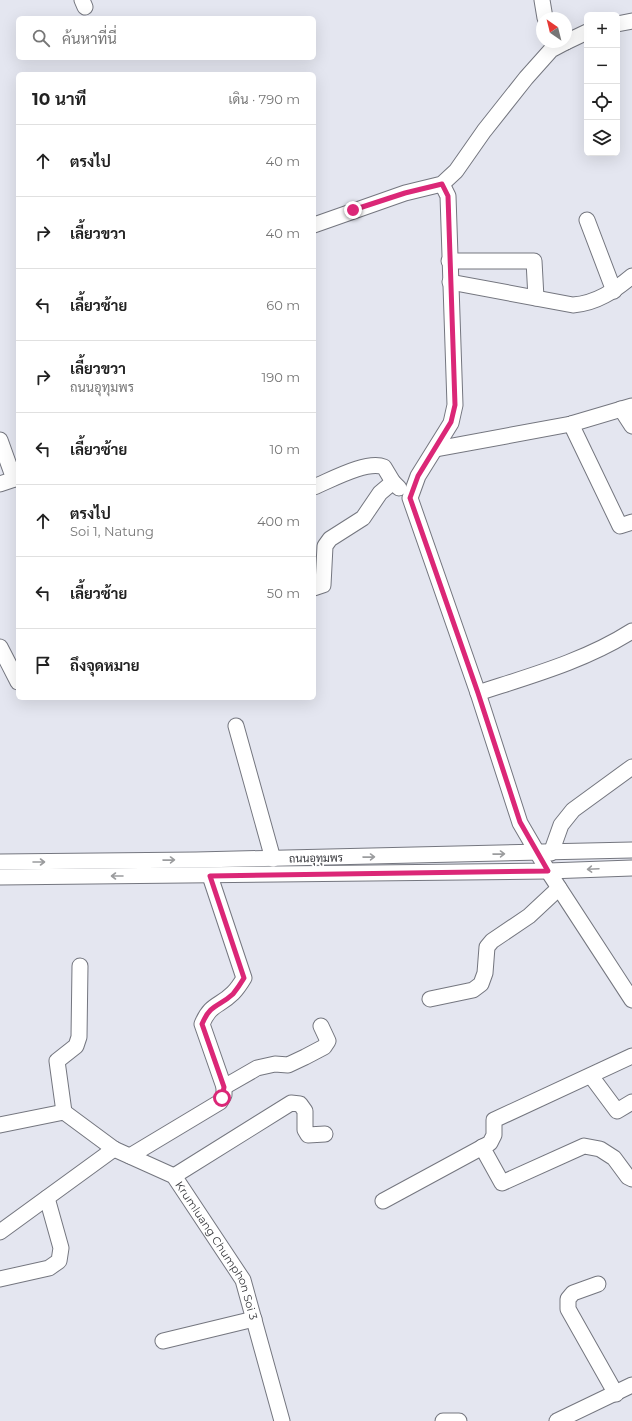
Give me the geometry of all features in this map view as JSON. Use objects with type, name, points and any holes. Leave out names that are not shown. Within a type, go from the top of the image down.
[{"type":"street","points":[[542,0],[544,12]]},
{"type":"street","points":[[620,23],[632,21]]},
{"type":"street","points":[[572,39],[584,33]]},
{"type":"street","points":[[316,224],[405,193],[442,184],[456,172],[511,96],[548,48]]},
{"type":"street","points":[[410,498],[418,476],[436,449],[451,422],[455,405],[448,196],[442,184]]},
{"type":"street","points":[[588,220],[614,291]]},
{"type":"street","points":[[449,261],[534,261],[536,298]]},
{"type":"street","points":[[450,282],[573,305],[586,304],[614,291],[632,276]]},
{"type":"street","points":[[436,449],[570,424],[626,408],[632,426]]},
{"type":"street","points":[[570,424],[620,526],[632,522]]},
{"type":"street","points":[[0,440],[16,478],[0,484]]},
{"type":"street","points":[[316,486],[340,476],[376,465],[384,467],[393,482],[410,498],[478,693],[520,822],[544,853],[548,871],[632,1000]]},
{"type":"street","points":[[316,587],[324,585],[325,546],[330,539],[362,518],[380,494],[393,482]]},
{"type":"street","points":[[478,693],[559,666],[616,642],[632,631]]},
{"type":"street","points":[[0,647],[16,678]]},
{"type":"street","points":[[236,726],[273,859]]},
{"type":"street","points":[[544,853],[561,825],[573,810],[632,767]]},
{"type":"street","name":"ถนนอุทุมพร","points":[[0,862],[273,859],[632,850]]},
{"type":"street","name":"ถนนอุทุมพร","points":[[0,877],[210,876],[548,871],[632,868]]},
{"type":"street","points":[[130,1156],[220,1102],[224,1095],[224,1087],[202,1024],[207,1013],[214,1006],[233,994],[244,978],[210,876]]},
{"type":"street","points":[[430,998],[473,990],[480,984],[484,973],[487,947],[492,941],[529,916],[559,888]]},
{"type":"street","points":[[0,1125],[64,1112],[57,1061],[76,1046],[79,1037],[80,966]]},
{"type":"street","points":[[224,1087],[257,1068],[275,1064],[288,1065],[324,1047],[328,1041],[321,1026]]},
{"type":"street","points":[[383,1201],[490,1143],[494,1135],[494,1120],[632,1056]]},
{"type":"street","points":[[591,1076],[617,1111],[632,1102]]},
{"type":"street","points":[[174,1176],[291,1103],[300,1104],[305,1111],[305,1130],[308,1135],[325,1134]]},
{"type":"street","name":"Krumluang Chumphon Soi 3","points":[[64,1112],[114,1149],[174,1176],[243,1280],[249,1296],[254,1320],[282,1421]]},
{"type":"street","points":[[482,1147],[502,1183],[584,1146],[600,1149],[614,1158],[628,1178],[632,1179]]},
{"type":"street","points":[[0,1232],[114,1149]]},
{"type":"street","points":[[0,1269],[0,1278],[49,1268],[59,1261],[61,1248],[47,1198]]},
{"type":"street","points":[[598,1284],[573,1293],[568,1299],[568,1309],[616,1394]]},
{"type":"street","points":[[163,1341],[254,1320]]},
{"type":"street","points":[[557,1421],[632,1385]]},
{"type":"street","points":[[443,1421],[459,1421]]},
{"type":"route","points":[[222,1098],[224,1095],[224,1087],[202,1024],[207,1013],[214,1006],[233,994],[244,978],[210,876],[548,871],[520,822],[478,693],[410,498],[418,476],[436,449],[451,422],[455,405],[448,196],[442,184],[405,193],[353,210]]}]
